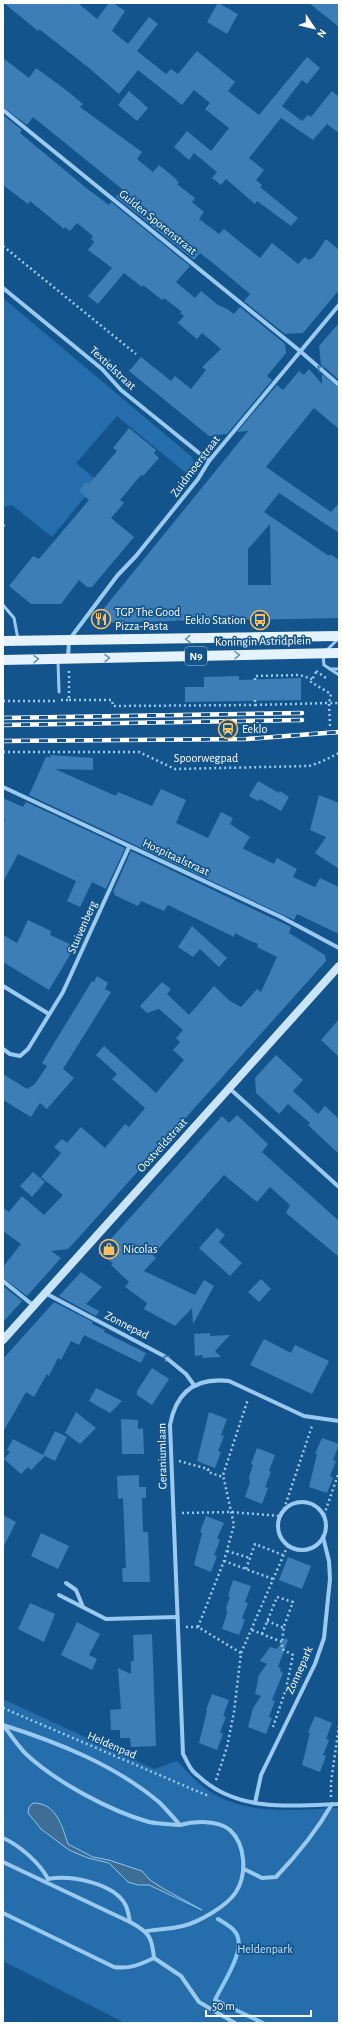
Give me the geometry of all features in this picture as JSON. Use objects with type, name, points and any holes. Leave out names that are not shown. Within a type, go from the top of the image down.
[{"type":"main road","name":"Koningin Astridplein","points":[[69,640],[339,637]]},
{"type":"main road","name":"N9","points":[[3,641],[69,640]]},
{"type":"main road","name":"Koningin Astridplein","points":[[68,659],[339,652]]},
{"type":"main road","name":"N9","points":[[3,660],[68,659]]},
{"type":"street","name":"Gulden Sporenstraat","points":[[3,110],[300,351],[339,385]]},
{"type":"street","name":"Textielstraat","points":[[3,288],[102,369],[121,390],[209,461]]},
{"type":"street","name":"Zuidmoerstraat","points":[[69,640],[107,588],[136,556],[198,480],[209,461],[339,305]]},
{"type":"street","points":[[68,659],[69,640]]},
{"type":"street","name":"Hospitaalstraat","points":[[3,787],[281,917],[339,948]]},
{"type":"street","name":"Stuivenberg","points":[[3,1050],[10,1054],[20,1056],[28,1049],[63,992],[129,847]]},
{"type":"street","name":"Oostveldstraat","points":[[3,1340],[339,966]]},
{"type":"street","points":[[3,986],[49,1014]]},
{"type":"street","points":[[229,1088],[339,1187]]},
{"type":"street","points":[[3,1281],[34,1306]]},
{"type":"street","name":"Zonnepad","points":[[45,1293],[164,1356],[186,1374],[194,1385]]},
{"type":"street","name":"Geraniumlaan","points":[[339,1421],[304,1416],[229,1381],[219,1380],[194,1385],[179,1398],[173,1410],[170,1425],[183,1754],[192,1771],[213,1788],[232,1797],[255,1803],[281,1806],[339,1804]]},
{"type":"street","points":[[323,1537],[311,1548],[295,1549],[288,1545],[279,1532],[278,1524],[284,1509],[298,1502],[306,1502],[320,1508],[324,1515]]},
{"type":"street","name":"Zonnepark","points":[[255,1803],[261,1775],[315,1664],[324,1638],[330,1579],[329,1561],[323,1537],[326,1522],[324,1515]]},
{"type":"street","points":[[66,1583],[76,1590],[83,1607]]},
{"type":"street","points":[[59,1596],[106,1620],[177,1617]]},
{"type":"street","points":[[3,1725],[41,1737],[79,1754],[132,1782],[159,1803],[180,1825]]},
{"type":"street","points":[[3,1725],[26,1754],[53,1776],[79,1791],[122,1812],[150,1822],[180,1825],[192,1822],[208,1822],[229,1830],[241,1847],[244,1869],[236,1892],[214,1912],[184,1926],[147,1931],[3,1862]]},
{"type":"street","points":[[244,1869],[262,1878],[276,1877],[300,1852],[319,1827],[332,1804]]},
{"type":"street","points":[[3,1838],[12,1842],[26,1854],[45,1873],[48,1879],[70,1878],[113,1891],[125,1904],[130,1922]]},
{"type":"street","points":[[3,1913],[114,1967],[127,1969],[138,1966],[154,1958]]},
{"type":"street","points":[[147,1931],[153,1945],[154,1958]]},
{"type":"street","points":[[154,1958],[180,1976],[199,2002],[235,2023]]},
{"type":"lane","points":[[3,605],[14,618],[19,641]]},
{"type":"lane","points":[[339,637],[323,653],[324,665],[339,675]]},
{"type":"lane","points":[[58,659],[59,692]]},
{"type":"lane","points":[[330,669],[339,669]]},
{"type":"path","points":[[3,246],[136,354]]},
{"type":"path","points":[[68,659],[69,700]]},
{"type":"path","points":[[316,672],[311,682],[331,694],[329,703],[330,726],[327,726]]},
{"type":"path","points":[[255,680],[255,676],[293,675],[300,675],[312,679]]},
{"type":"path","points":[[3,701],[112,700],[113,706],[339,703]]},
{"type":"path","points":[[255,700],[255,705]]},
{"type":"path","name":"Spoorwegpad","points":[[3,752],[139,752],[175,769],[309,766],[339,753]]},
{"type":"path","points":[[198,1627],[224,1561],[234,1525],[224,1477],[251,1391]]},
{"type":"path","points":[[284,1509],[314,1418]]},
{"type":"path","points":[[171,1459],[208,1469],[208,1472],[224,1477]]},
{"type":"path","points":[[324,1515],[339,1472]]},
{"type":"path","points":[[173,1513],[232,1512],[280,1516]]},
{"type":"path","points":[[246,1569],[256,1544],[284,1555]]},
{"type":"path","points":[[213,1788],[227,1747],[234,1712],[241,1653],[288,1545]]},
{"type":"path","points":[[227,1550],[250,1558]]},
{"type":"path","points":[[224,1561],[273,1579]]},
{"type":"path","points":[[262,1634],[277,1597],[293,1602],[284,1628],[282,1649],[293,1655],[286,1689],[268,1739],[275,1744]]},
{"type":"path","points":[[267,1621],[284,1628]]},
{"type":"path","points":[[177,1626],[198,1627],[241,1653]]},
{"type":"path","points":[[252,1630],[282,1642]]},
{"type":"path","name":"Heldenpad","points":[[3,1708],[206,1795],[213,1788]]},
{"type":"path","points":[[332,1804],[331,1782],[339,1726]]},
{"type":"green space","points":[[3,298],[192,457],[194,463],[186,473],[117,416],[76,463],[98,481],[52,537],[12,505],[3,507]]},
{"type":"green space","name":"Heldenpark","points":[[3,1699],[154,1769],[177,1761],[201,1785],[216,1795],[232,1802],[249,1807],[267,1809],[303,1810],[339,1808],[339,2023],[125,2023],[3,1961]],"holes":[[[32,1820],[60,1822],[68,1844],[93,1857],[109,1860],[142,1871],[150,1880],[202,1910],[149,1885],[138,1885],[123,1879],[117,1869],[109,1863],[88,1858],[69,1850]]]},
{"type":"shaded area","points":[[33,1803],[41,1804],[53,1811],[61,1824],[68,1844],[93,1857],[109,1860],[142,1871],[150,1880],[202,1910],[149,1885],[138,1885],[128,1882],[109,1863],[88,1858],[69,1850],[41,1829],[28,1813],[29,1807]]},
{"type":"building","points":[[4,3],[78,3],[97,19],[109,3],[113,3],[125,11],[112,31],[128,44],[149,17],[158,24],[137,51],[166,74],[171,69],[178,74],[197,51],[235,82],[228,91],[259,115],[307,57],[320,68],[307,84],[302,80],[282,106],[302,121],[308,115],[311,117],[332,91],[339,97],[339,133],[327,124],[313,140],[281,118],[249,158],[264,170],[256,180],[262,185],[260,187],[298,218],[291,226],[257,201],[255,204],[226,179],[221,185],[212,178],[217,172],[194,153],[189,160],[174,147],[187,131],[211,151],[229,128],[205,109],[210,103],[194,90],[182,105],[138,70],[119,94],[89,68],[39,29],[38,31]]},
{"type":"building","points":[[218,3],[238,14],[227,34],[207,22]]},
{"type":"building","points":[[309,3],[339,3],[339,27]]},
{"type":"building","points":[[3,58],[29,78],[36,68],[66,90],[83,104],[80,107],[142,152],[137,159],[153,172],[159,165],[175,178],[179,183],[177,184],[195,198],[192,202],[204,212],[199,219],[219,234],[224,229],[260,258],[272,243],[298,264],[305,257],[309,260],[314,257],[326,239],[339,250],[339,290],[303,333],[285,334],[244,301],[250,294],[200,253],[194,260],[116,197],[122,189],[33,117],[27,125],[3,107]]},
{"type":"building","points":[[129,91],[148,108],[137,121],[118,105]]},
{"type":"building","points":[[3,115],[22,130],[20,133],[85,187],[109,205],[111,202],[190,266],[176,282],[195,298],[201,291],[218,305],[234,314],[240,307],[285,344],[286,353],[267,376],[272,380],[227,434],[209,436],[129,371],[141,357],[171,381],[175,376],[191,389],[206,370],[202,367],[221,349],[202,333],[197,339],[178,323],[184,316],[180,313],[182,312],[164,298],[162,300],[143,285],[142,287],[124,273],[98,304],[88,296],[112,268],[88,250],[94,242],[91,239],[93,236],[77,223],[70,231],[65,227],[64,229],[30,201],[28,204],[3,185]]},
{"type":"building","points":[[339,323],[339,380],[321,364],[319,346]]},
{"type":"building","points":[[309,369],[322,384],[322,374],[339,388],[339,429],[314,408],[266,467],[331,512],[339,503],[339,533],[279,493],[264,512],[329,556],[330,554],[339,560],[339,618],[176,620],[92,623],[248,431],[237,432],[277,385],[283,390],[299,371],[304,375]],"holes":[[[270,524],[271,585],[248,585],[248,549]]]},
{"type":"building","points":[[129,428],[156,450],[154,453],[159,458],[143,476],[141,475],[120,500],[124,503],[111,518],[134,537],[92,587],[87,587],[79,580],[61,604],[31,604],[9,586],[33,556],[39,559],[89,500],[79,491],[86,482],[89,484],[117,451],[113,448]]},
{"type":"building","points":[[239,676],[239,680],[301,678],[301,700],[185,702],[185,687],[204,687],[204,677]]},
{"type":"building","points":[[50,755],[93,758],[93,770],[55,769],[116,796],[118,792],[152,806],[161,789],[186,800],[176,823],[208,838],[221,812],[233,818],[230,824],[250,837],[243,848],[244,849],[274,864],[277,858],[297,869],[293,877],[315,887],[320,878],[339,887],[339,934],[297,914],[294,920],[29,795],[46,757],[51,757]]},
{"type":"building","points":[[258,781],[279,793],[280,791],[289,797],[281,811],[260,799],[258,801],[249,796]]},
{"type":"building","points":[[319,795],[339,803],[339,869],[315,853],[326,837],[310,830]]},
{"type":"building","points":[[3,798],[23,807],[26,802],[125,848],[106,889],[92,882],[80,907],[67,901],[76,881],[18,854],[3,882],[3,824],[5,819],[3,818]]},
{"type":"building","points":[[131,851],[291,927],[289,933],[325,955],[326,961],[72,1245],[68,1249],[51,1251],[61,1258],[27,1296],[3,1278],[3,1267],[21,1244],[3,1231],[3,1208],[9,1212],[22,1196],[44,1215],[63,1195],[41,1177],[61,1153],[54,1147],[62,1139],[67,1143],[81,1127],[105,1148],[125,1124],[129,1127],[145,1108],[112,1079],[117,1074],[96,1055],[104,1046],[156,1093],[184,1060],[173,1050],[180,1042],[176,1038],[183,1030],[159,1009],[147,1013],[140,1006],[162,982],[171,989],[167,994],[189,1015],[214,986],[230,1001],[241,1007],[257,989],[261,992],[277,957],[257,947],[258,944],[235,933],[234,937],[168,905],[164,911],[141,901],[138,906],[114,895],[115,893],[113,892]]},
{"type":"building","points":[[28,920],[51,931],[50,935],[72,945],[69,952],[71,953],[49,990],[3,962],[3,935],[17,943]]},
{"type":"building","points":[[192,926],[227,958],[219,967],[200,949],[193,957],[178,947]]},
{"type":"building","points":[[97,976],[108,983],[105,989],[111,992],[63,1069],[74,1078],[47,1109],[40,1103],[31,1117],[3,1100],[3,1074],[27,1089],[35,1084],[47,1066],[42,1063],[92,981],[94,982]]},
{"type":"building","points":[[339,1019],[339,1057],[321,1040]]},
{"type":"building","points":[[276,1055],[303,1080],[293,1091],[318,1114],[325,1106],[339,1119],[339,1154],[308,1125],[310,1123],[288,1104],[279,1114],[256,1093],[255,1078]]},
{"type":"building","points":[[237,1115],[268,1144],[262,1152],[339,1221],[339,1257],[286,1213],[290,1205],[270,1187],[257,1202],[224,1175],[153,1255],[156,1258],[144,1271],[195,1295],[204,1280],[214,1286],[193,1324],[192,1308],[175,1326],[144,1309],[147,1303],[125,1287],[129,1282],[111,1265],[113,1263],[98,1253],[222,1116],[229,1123]]},
{"type":"building","points":[[33,1172],[45,1182],[32,1197],[20,1186]]},
{"type":"building","points":[[217,1228],[225,1235],[219,1242],[242,1263],[230,1276],[199,1248]]},
{"type":"building","points":[[81,1272],[102,1287],[86,1304],[99,1311],[96,1316],[59,1296]]},
{"type":"building","points":[[261,1279],[271,1289],[259,1302],[248,1292]]},
{"type":"building","points":[[3,1286],[22,1301],[3,1322]]},
{"type":"building","points":[[54,1302],[93,1322],[92,1324],[105,1330],[104,1332],[146,1353],[141,1363],[84,1335],[79,1345],[71,1341],[61,1360],[58,1358],[49,1376],[47,1374],[34,1397],[26,1392],[3,1432],[3,1359]]},
{"type":"building","points":[[210,1333],[210,1336],[230,1335],[215,1351],[221,1357],[203,1358],[202,1355],[195,1356],[194,1334]]},
{"type":"building","points":[[264,1339],[291,1353],[295,1345],[329,1361],[312,1394],[250,1365]]},
{"type":"building","points":[[152,1368],[169,1379],[152,1405],[137,1395],[137,1391]]},
{"type":"building","points":[[96,1388],[122,1401],[110,1413],[89,1401]]},
{"type":"building","points":[[76,1412],[96,1428],[80,1444],[65,1433]]},
{"type":"building","points":[[209,1412],[227,1419],[221,1435],[224,1436],[218,1451],[221,1452],[215,1468],[197,1461]]},
{"type":"building","points":[[121,1419],[138,1420],[138,1429],[143,1428],[144,1454],[122,1454]]},
{"type":"building","points":[[55,1431],[67,1437],[55,1461],[43,1455]]},
{"type":"building","points":[[322,1438],[339,1444],[333,1460],[336,1461],[330,1476],[333,1478],[327,1493],[309,1487],[317,1454],[315,1454]]},
{"type":"building","points":[[13,1439],[45,1456],[31,1470],[28,1467],[21,1474],[4,1459],[10,1452],[7,1450]]},
{"type":"building","points":[[257,1448],[275,1455],[269,1471],[271,1472],[265,1487],[268,1488],[262,1504],[245,1497],[250,1482],[249,1477],[253,1465],[251,1464]]},
{"type":"building","points":[[139,1475],[139,1487],[146,1487],[146,1498],[142,1498],[143,1532],[148,1532],[150,1582],[123,1582],[122,1568],[126,1568],[123,1498],[118,1499],[117,1476]]},
{"type":"building","points":[[3,1515],[16,1522],[3,1548]]},
{"type":"building","points":[[206,1516],[224,1523],[217,1538],[220,1540],[214,1555],[217,1556],[211,1572],[194,1565],[202,1533],[200,1532]]},
{"type":"building","points":[[41,1533],[69,1546],[58,1569],[31,1556]]},
{"type":"building","points":[[288,1557],[311,1566],[302,1589],[279,1580]]},
{"type":"building","points":[[233,1580],[251,1586],[245,1602],[248,1603],[242,1618],[245,1620],[239,1635],[222,1629],[227,1613],[226,1608],[230,1597],[228,1596]]},
{"type":"building","points":[[30,1603],[55,1614],[44,1642],[18,1629]]},
{"type":"building","points":[[77,1622],[100,1634],[89,1655],[97,1659],[92,1670],[61,1655]]},
{"type":"building","points":[[152,1634],[156,1746],[131,1747],[130,1738],[120,1738],[120,1730],[111,1730],[110,1710],[121,1709],[118,1668],[131,1674],[131,1661],[134,1661],[133,1635]]},
{"type":"building","points":[[285,1638],[288,1640],[278,1667],[281,1668],[280,1671],[283,1673],[272,1700],[275,1701],[269,1717],[272,1718],[266,1734],[248,1727],[253,1708],[261,1696],[255,1694],[259,1675],[267,1664],[260,1661],[270,1647],[277,1649]]},
{"type":"building","points":[[212,1694],[229,1700],[223,1716],[226,1717],[220,1732],[223,1734],[217,1750],[199,1743],[206,1710]]},
{"type":"building","points":[[315,1716],[332,1723],[326,1739],[329,1740],[323,1755],[326,1756],[320,1772],[302,1765],[310,1733],[308,1732]]},
{"type":"waterway","points":[[218,1919],[235,1932],[239,1945],[235,1961],[215,2000],[263,2023]]},
{"type":"railway","points":[[3,718],[302,713]]},
{"type":"railway","points":[[3,725],[302,720]]},
{"type":"railway","points":[[3,741],[247,739],[339,732]]},
{"type":"place","name":"TGP The Good Pizza-Pasta","points":[[101,619]]},
{"type":"place","name":"Eeklo Station","points":[[260,620]]},
{"type":"place","name":"Eeklo","points":[[228,729]]},
{"type":"place","name":"Nicolas","points":[[109,1249]]}]
